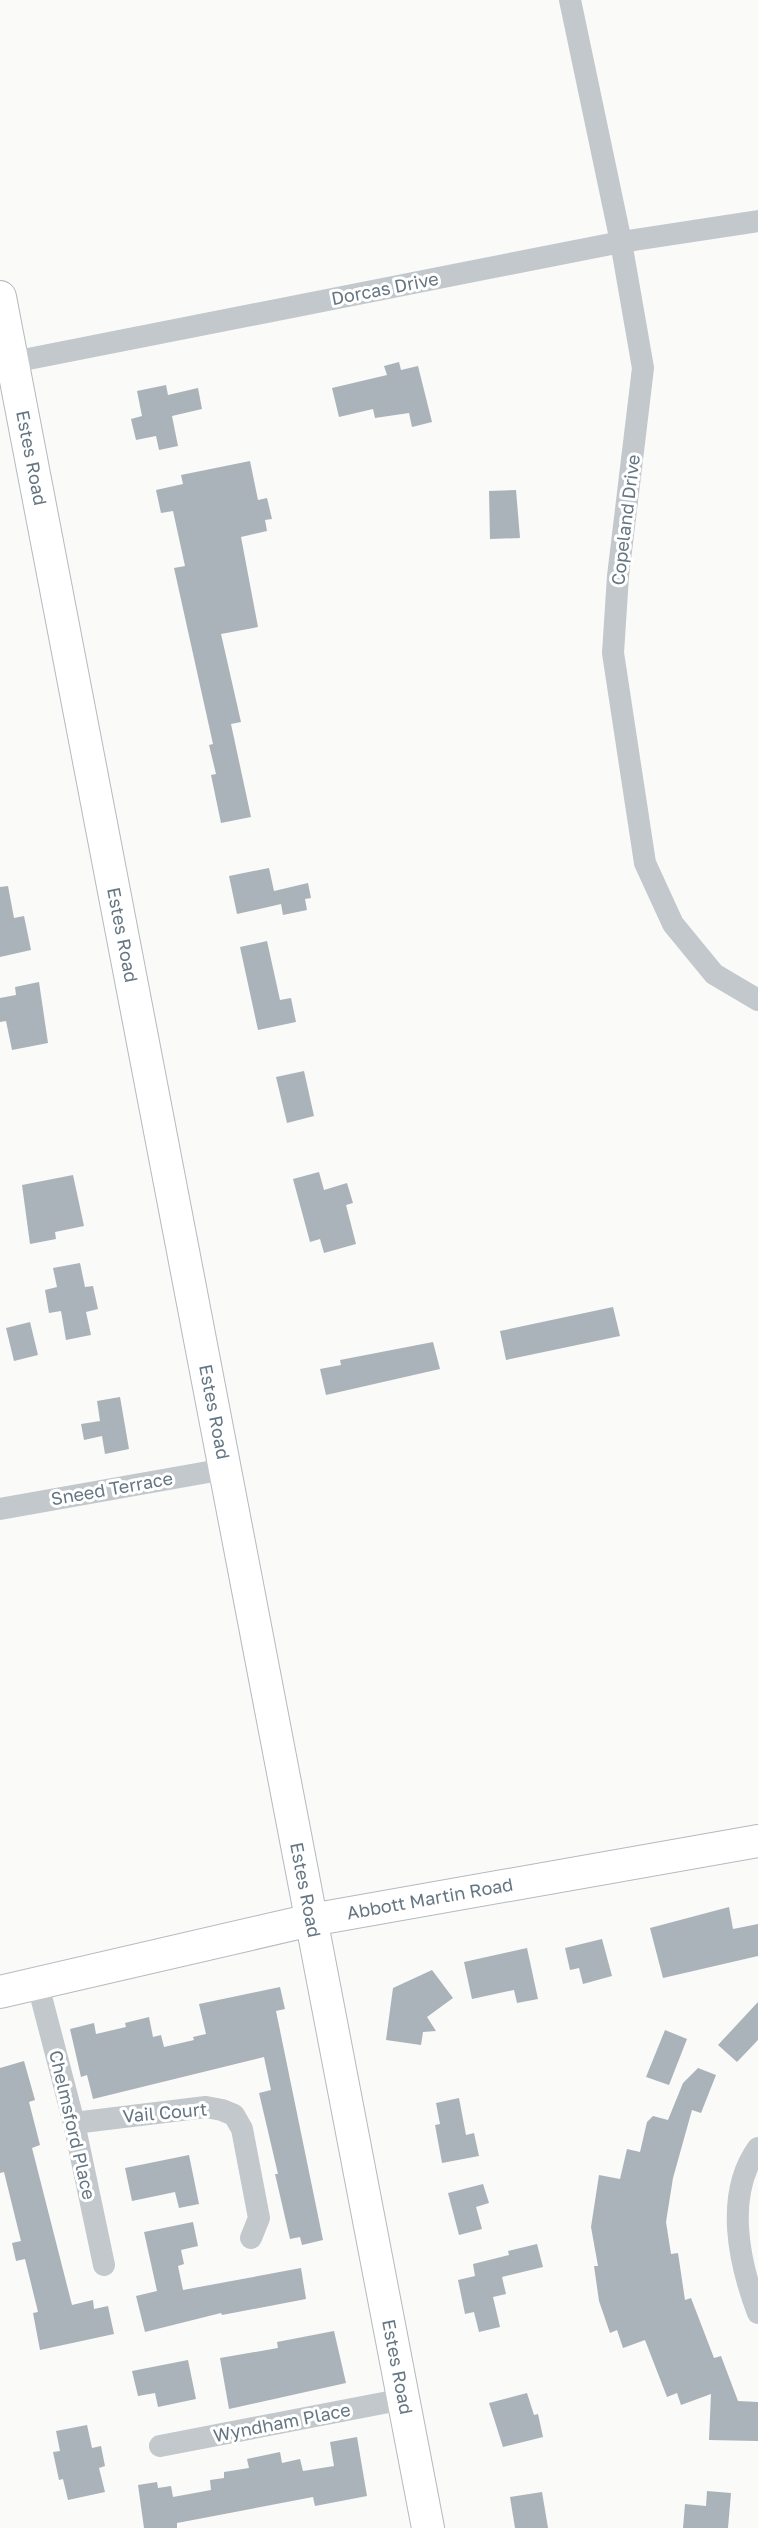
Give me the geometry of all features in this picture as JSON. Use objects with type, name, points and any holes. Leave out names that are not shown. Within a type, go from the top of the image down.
[{"type":"main road","name":"Estes Road","points":[[0,297],[428,2528]]},
{"type":"main road","name":"Abbott Martin Road","points":[[0,1992],[311,1920],[758,1841]]},
{"type":"street","name":"Copeland Drive","points":[[570,0],[621,242],[643,368],[618,576],[613,653],[645,863],[673,924],[714,974],[758,1000]]},
{"type":"street","name":"Dorcas Drive","points":[[13,362],[621,242],[758,222]]},
{"type":"street","name":"Sneed Terrace","points":[[0,1509],[225,1469]]},
{"type":"street","name":"Chelmsford Place","points":[[38,1985],[74,2123],[104,2265]]},
{"type":"street","name":"Vail Court","points":[[74,2123],[206,2107],[234,2115],[242,2129],[259,2218],[251,2238]]},
{"type":"street","points":[[758,2148],[746,2165],[738,2214],[740,2256],[758,2313]]},
{"type":"street","name":"Wyndham Place","points":[[160,2446],[404,2399]]},
{"type":"building","points":[[399,362],[401,370],[418,366],[432,422],[412,427],[409,413],[375,418],[373,409],[339,417],[332,388],[387,375],[384,366]]},
{"type":"building","points":[[166,385],[168,395],[198,388],[202,409],[172,416],[178,446],[159,450],[156,436],[136,440],[131,419],[142,416],[137,391]]},
{"type":"building","points":[[250,461],[258,500],[267,498],[272,519],[265,520],[267,531],[241,537],[258,627],[221,634],[241,722],[231,724],[251,817],[221,823],[211,775],[216,774],[209,745],[213,744],[174,568],[185,566],[173,511],[161,513],[156,490],[183,484],[181,475]]},
{"type":"building","points":[[516,490],[520,538],[490,539],[489,491]]},
{"type":"building","points":[[269,868],[274,891],[308,883],[311,898],[305,899],[307,910],[283,915],[281,904],[237,914],[229,876]]},
{"type":"building","points":[[8,886],[14,918],[24,916],[31,950],[0,957],[0,887]]},
{"type":"building","points":[[267,941],[280,1000],[291,998],[296,1022],[258,1030],[240,947]]},
{"type":"building","points":[[39,982],[48,1043],[12,1050],[6,1021],[0,1022],[0,998],[16,995],[15,987]]},
{"type":"building","points":[[304,1071],[314,1116],[287,1123],[276,1077]]},
{"type":"building","points":[[319,1172],[324,1190],[347,1183],[353,1203],[346,1205],[356,1244],[324,1253],[320,1239],[310,1242],[293,1179]]},
{"type":"building","points":[[73,1175],[84,1226],[55,1232],[56,1239],[30,1244],[22,1185]]},
{"type":"building","points":[[80,1263],[85,1287],[93,1286],[98,1309],[86,1312],[91,1335],[66,1340],[61,1311],[49,1313],[45,1290],[57,1287],[53,1268]]},
{"type":"building","points":[[613,1307],[620,1336],[506,1360],[500,1331]]},
{"type":"building","points":[[30,1322],[38,1355],[14,1361],[6,1328]]},
{"type":"building","points":[[433,1342],[440,1369],[326,1395],[320,1369],[341,1365],[340,1360]]},
{"type":"building","points":[[120,1397],[129,1449],[105,1454],[102,1436],[84,1440],[81,1424],[100,1421],[97,1401]]},
{"type":"building","points":[[729,1907],[733,1929],[758,1924],[758,1956],[663,1978],[650,1928]]},
{"type":"building","points":[[602,1939],[612,1976],[583,1984],[579,1968],[570,1970],[565,1948]]},
{"type":"building","points":[[527,1948],[538,1999],[517,2003],[514,1990],[472,1999],[464,1962]]},
{"type":"building","points":[[432,1970],[453,1998],[427,2017],[436,2031],[423,2032],[421,2045],[386,2040],[393,1988]]},
{"type":"building","points":[[280,1987],[285,2009],[276,2011],[323,2240],[302,2245],[300,2237],[290,2239],[275,2174],[278,2174],[259,2093],[271,2090],[264,2057],[93,2099],[87,2075],[81,2077],[70,2029],[94,2023],[96,2034],[126,2027],[125,2023],[149,2017],[153,2037],[161,2035],[164,2047],[194,2040],[193,2037],[206,2034],[199,2004]]},
{"type":"building","points":[[758,2002],[758,2040],[737,2062],[718,2045]]},
{"type":"building","points":[[665,2030],[687,2039],[669,2085],[646,2077]]},
{"type":"building","points":[[24,2061],[35,2100],[29,2102],[40,2145],[32,2148],[72,2305],[93,2300],[94,2309],[108,2306],[114,2334],[40,2350],[33,2313],[38,2312],[25,2259],[16,2261],[12,2243],[21,2241],[4,2172],[0,2173],[0,2068]]},
{"type":"building","points":[[698,2068],[716,2075],[701,2113],[692,2110],[673,2178],[666,2222],[671,2254],[678,2253],[685,2300],[691,2298],[714,2358],[721,2356],[738,2401],[758,2402],[758,2441],[709,2440],[711,2394],[681,2405],[677,2393],[667,2397],[645,2340],[623,2348],[617,2330],[610,2333],[599,2301],[594,2266],[598,2266],[591,2227],[599,2175],[620,2179],[627,2149],[640,2152],[647,2122],[653,2116],[668,2120],[683,2083]]},
{"type":"building","points":[[459,2098],[466,2135],[474,2133],[479,2156],[442,2163],[435,2125],[440,2124],[436,2103]]},
{"type":"building","points":[[189,2155],[199,2204],[179,2208],[175,2192],[132,2201],[125,2168]]},
{"type":"building","points":[[483,2184],[489,2203],[476,2207],[482,2229],[459,2235],[448,2193]]},
{"type":"building","points":[[193,2222],[198,2246],[181,2250],[184,2264],[178,2266],[183,2290],[301,2268],[306,2299],[222,2315],[221,2313],[145,2332],[136,2296],[157,2291],[144,2232]]},
{"type":"building","points":[[537,2244],[543,2267],[502,2277],[506,2294],[493,2297],[500,2327],[479,2332],[474,2312],[465,2314],[458,2280],[475,2276],[473,2264],[509,2255],[508,2251]]},
{"type":"building","points":[[334,2331],[346,2383],[229,2409],[220,2358],[278,2348],[277,2342]]},
{"type":"building","points":[[188,2360],[196,2399],[158,2407],[155,2393],[138,2396],[132,2371]]},
{"type":"building","points":[[527,2393],[534,2415],[538,2414],[543,2437],[503,2447],[489,2403]]},
{"type":"building","points":[[87,2425],[92,2448],[101,2446],[105,2466],[99,2468],[105,2492],[68,2500],[63,2479],[59,2480],[53,2452],[60,2451],[56,2431]]},
{"type":"building","points":[[357,2437],[367,2496],[315,2506],[313,2497],[177,2523],[177,2528],[144,2528],[138,2485],[157,2482],[158,2488],[171,2486],[173,2497],[211,2490],[210,2480],[224,2478],[224,2472],[249,2468],[247,2459],[280,2452],[282,2463],[300,2459],[303,2471],[334,2466],[330,2442]]},
{"type":"building","points":[[707,2491],[731,2493],[728,2528],[683,2528],[685,2504],[706,2506]]},
{"type":"building","points":[[542,2492],[548,2528],[515,2528],[510,2497]]}]
